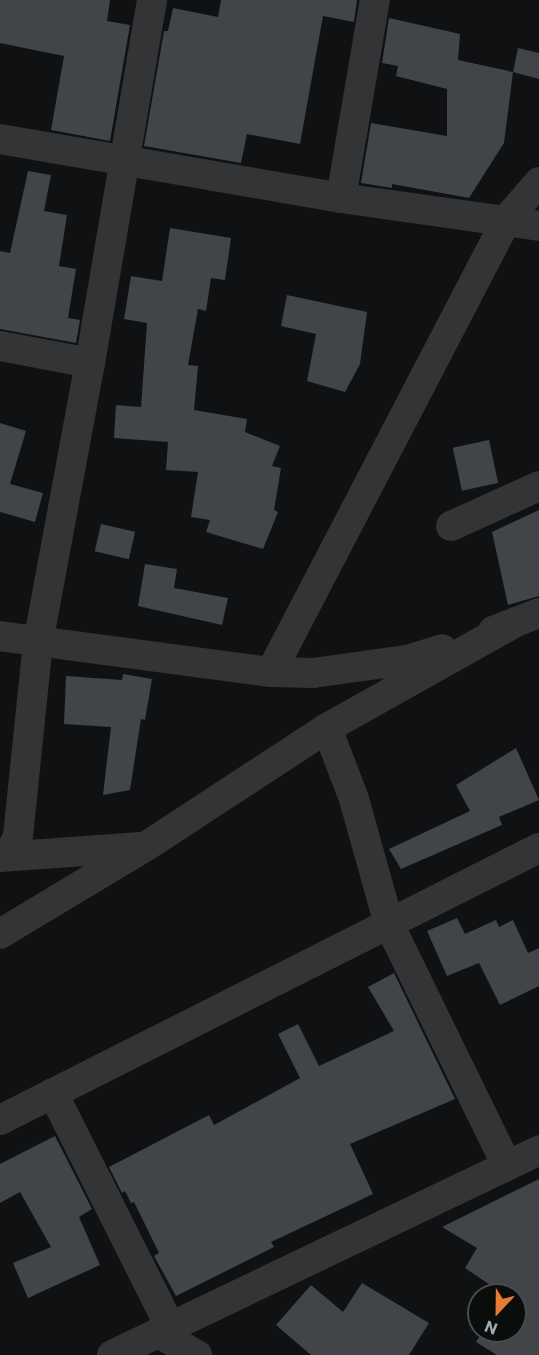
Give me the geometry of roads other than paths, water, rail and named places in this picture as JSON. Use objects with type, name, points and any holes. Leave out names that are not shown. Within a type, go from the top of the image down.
[{"type":"street","points":[[4,856],[18,837],[38,643],[90,363],[152,0]]},
{"type":"street","points":[[341,198],[375,0]]},
{"type":"street","points":[[0,139],[341,198],[507,219],[539,226]]},
{"type":"street","points":[[271,672],[507,219],[539,182]]},
{"type":"street","points":[[0,346],[90,363]]},
{"type":"street","points":[[451,526],[539,486]]},
{"type":"street","points":[[0,636],[38,643],[271,672],[313,673],[407,660],[525,619]]},
{"type":"street","points":[[0,934],[145,847],[327,728],[525,619]]},
{"type":"street","points":[[327,728],[354,799],[390,924],[507,1166]]},
{"type":"street","points":[[4,856],[145,847]]},
{"type":"street","points":[[0,1120],[539,848]]},
{"type":"street","points":[[53,1093],[164,1330],[197,1355]]},
{"type":"street","points":[[112,1355],[539,1150]]}]
